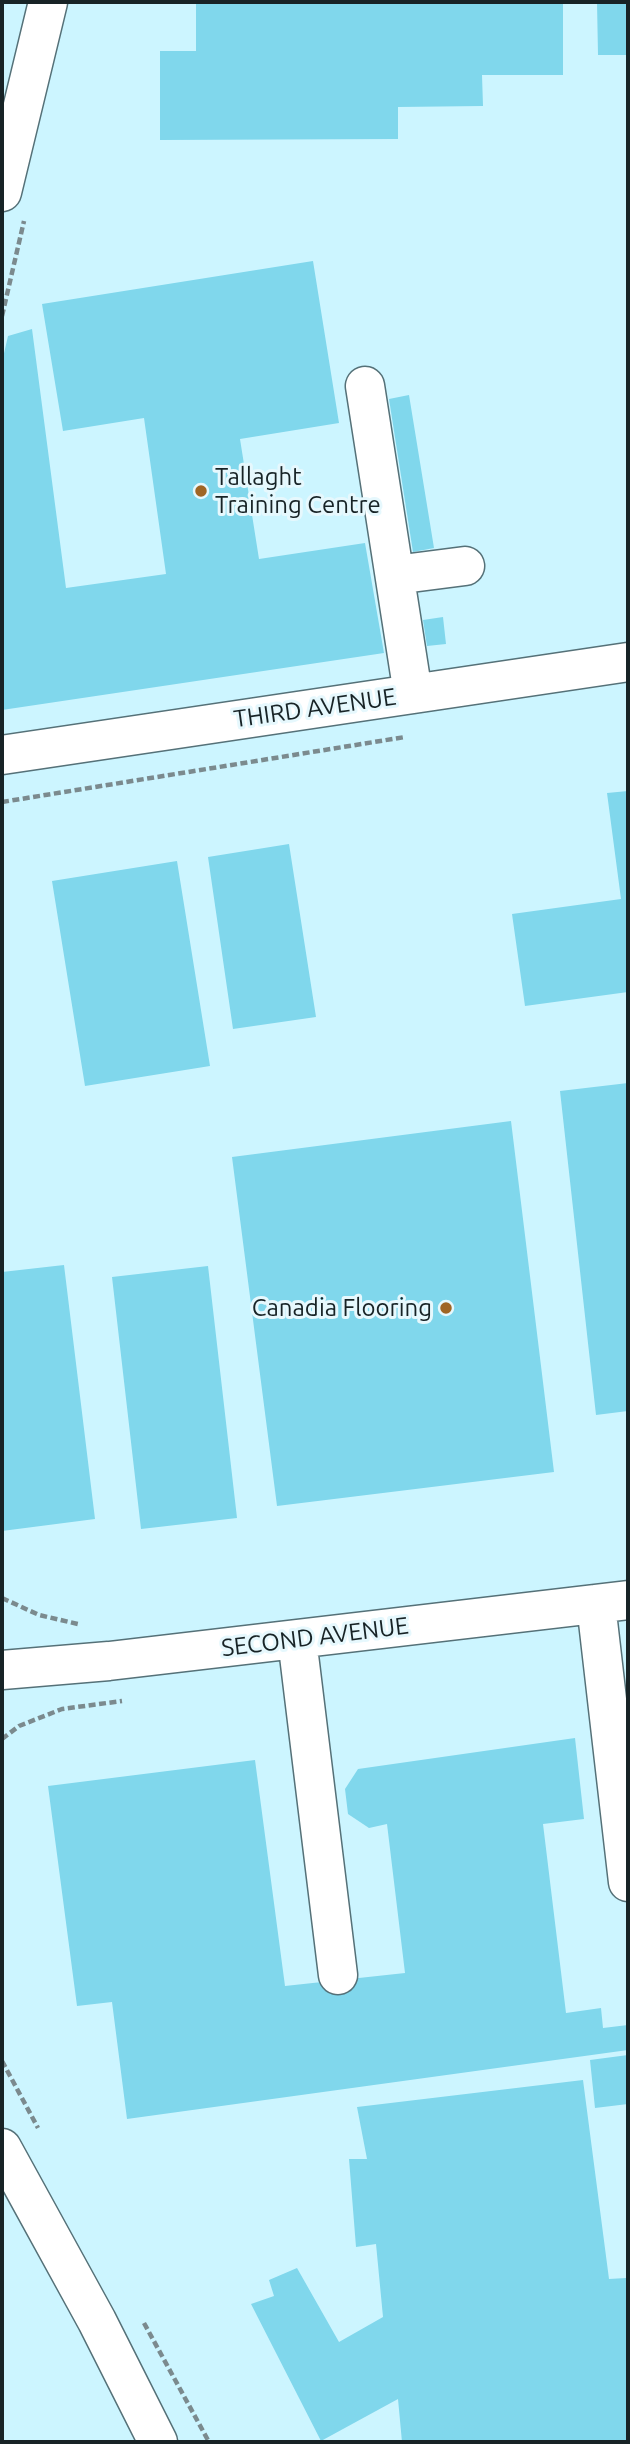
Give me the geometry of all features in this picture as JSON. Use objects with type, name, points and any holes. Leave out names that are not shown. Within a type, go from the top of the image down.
[{"type":"street","points":[[2,192],[48,2]]},
{"type":"street","points":[[365,386],[413,694]]},
{"type":"street","points":[[395,575],[465,566]]},
{"type":"street","name":"THIRD AVENUE","points":[[2,755],[628,662]]},
{"type":"street","points":[[612,1602],[628,1882]]},
{"type":"street","name":"SECOND AVENUE","points":[[2,1670],[96,1662],[612,1602]]},
{"type":"street","points":[[297,1639],[338,1975]]},
{"type":"street","points":[[2,2148],[97,2321],[158,2442]]},
{"type":"path","points":[[2,802],[410,736]]},
{"type":"shaded area","points":[[2,2],[628,2],[628,2442],[2,2442]]},
{"type":"building","points":[[196,2],[563,2],[563,75],[482,75],[483,106],[398,107],[398,139],[160,140],[160,51],[196,51]]},
{"type":"building","points":[[597,2],[628,2],[628,55],[598,55]]},
{"type":"building","name":"Tallaght Training Centre","points":[[313,261],[339,423],[240,439],[259,559],[365,543],[384,653],[2,710],[2,362],[8,336],[32,329],[66,588],[166,574],[144,418],[63,431],[42,304]]},
{"type":"building","points":[[409,395],[434,548],[413,552],[389,399]]},
{"type":"building","points":[[443,617],[446,644],[427,646],[423,620]]},
{"type":"building","points":[[628,791],[628,992],[525,1006],[512,914],[621,899],[607,793]]},
{"type":"building","points":[[289,844],[316,1017],[233,1029],[208,857]]},
{"type":"building","points":[[177,861],[210,1066],[85,1086],[52,881]]},
{"type":"building","points":[[628,1083],[628,1411],[596,1415],[560,1091]]},
{"type":"building","name":"Canadia Flooring","points":[[511,1121],[554,1472],[277,1506],[232,1157]]},
{"type":"building","points":[[64,1265],[95,1519],[2,1531],[2,1272]]},
{"type":"building","points":[[208,1266],[237,1518],[141,1529],[112,1277]]},
{"type":"building","points":[[575,1738],[584,1819],[543,1824],[566,2013],[601,2008],[603,2028],[628,2025],[628,2050],[127,2119],[112,2002],[77,2006],[48,1786],[255,1760],[285,1986],[405,1973],[387,1824],[369,1828],[348,1814],[345,1789],[358,1769]]},
{"type":"building","points":[[628,2055],[628,2104],[595,2108],[590,2060]]},
{"type":"building","points":[[583,2080],[609,2279],[626,2278],[628,2442],[402,2442],[398,2399],[321,2441],[251,2304],[274,2296],[269,2280],[297,2268],[339,2342],[383,2317],[376,2244],[356,2247],[349,2159],[367,2159],[357,2107]]},
{"type":"place","name":"Tallaght Training Centre","points":[[201,491]]},
{"type":"place","name":"Canadia Flooring","points":[[446,1308]]}]
